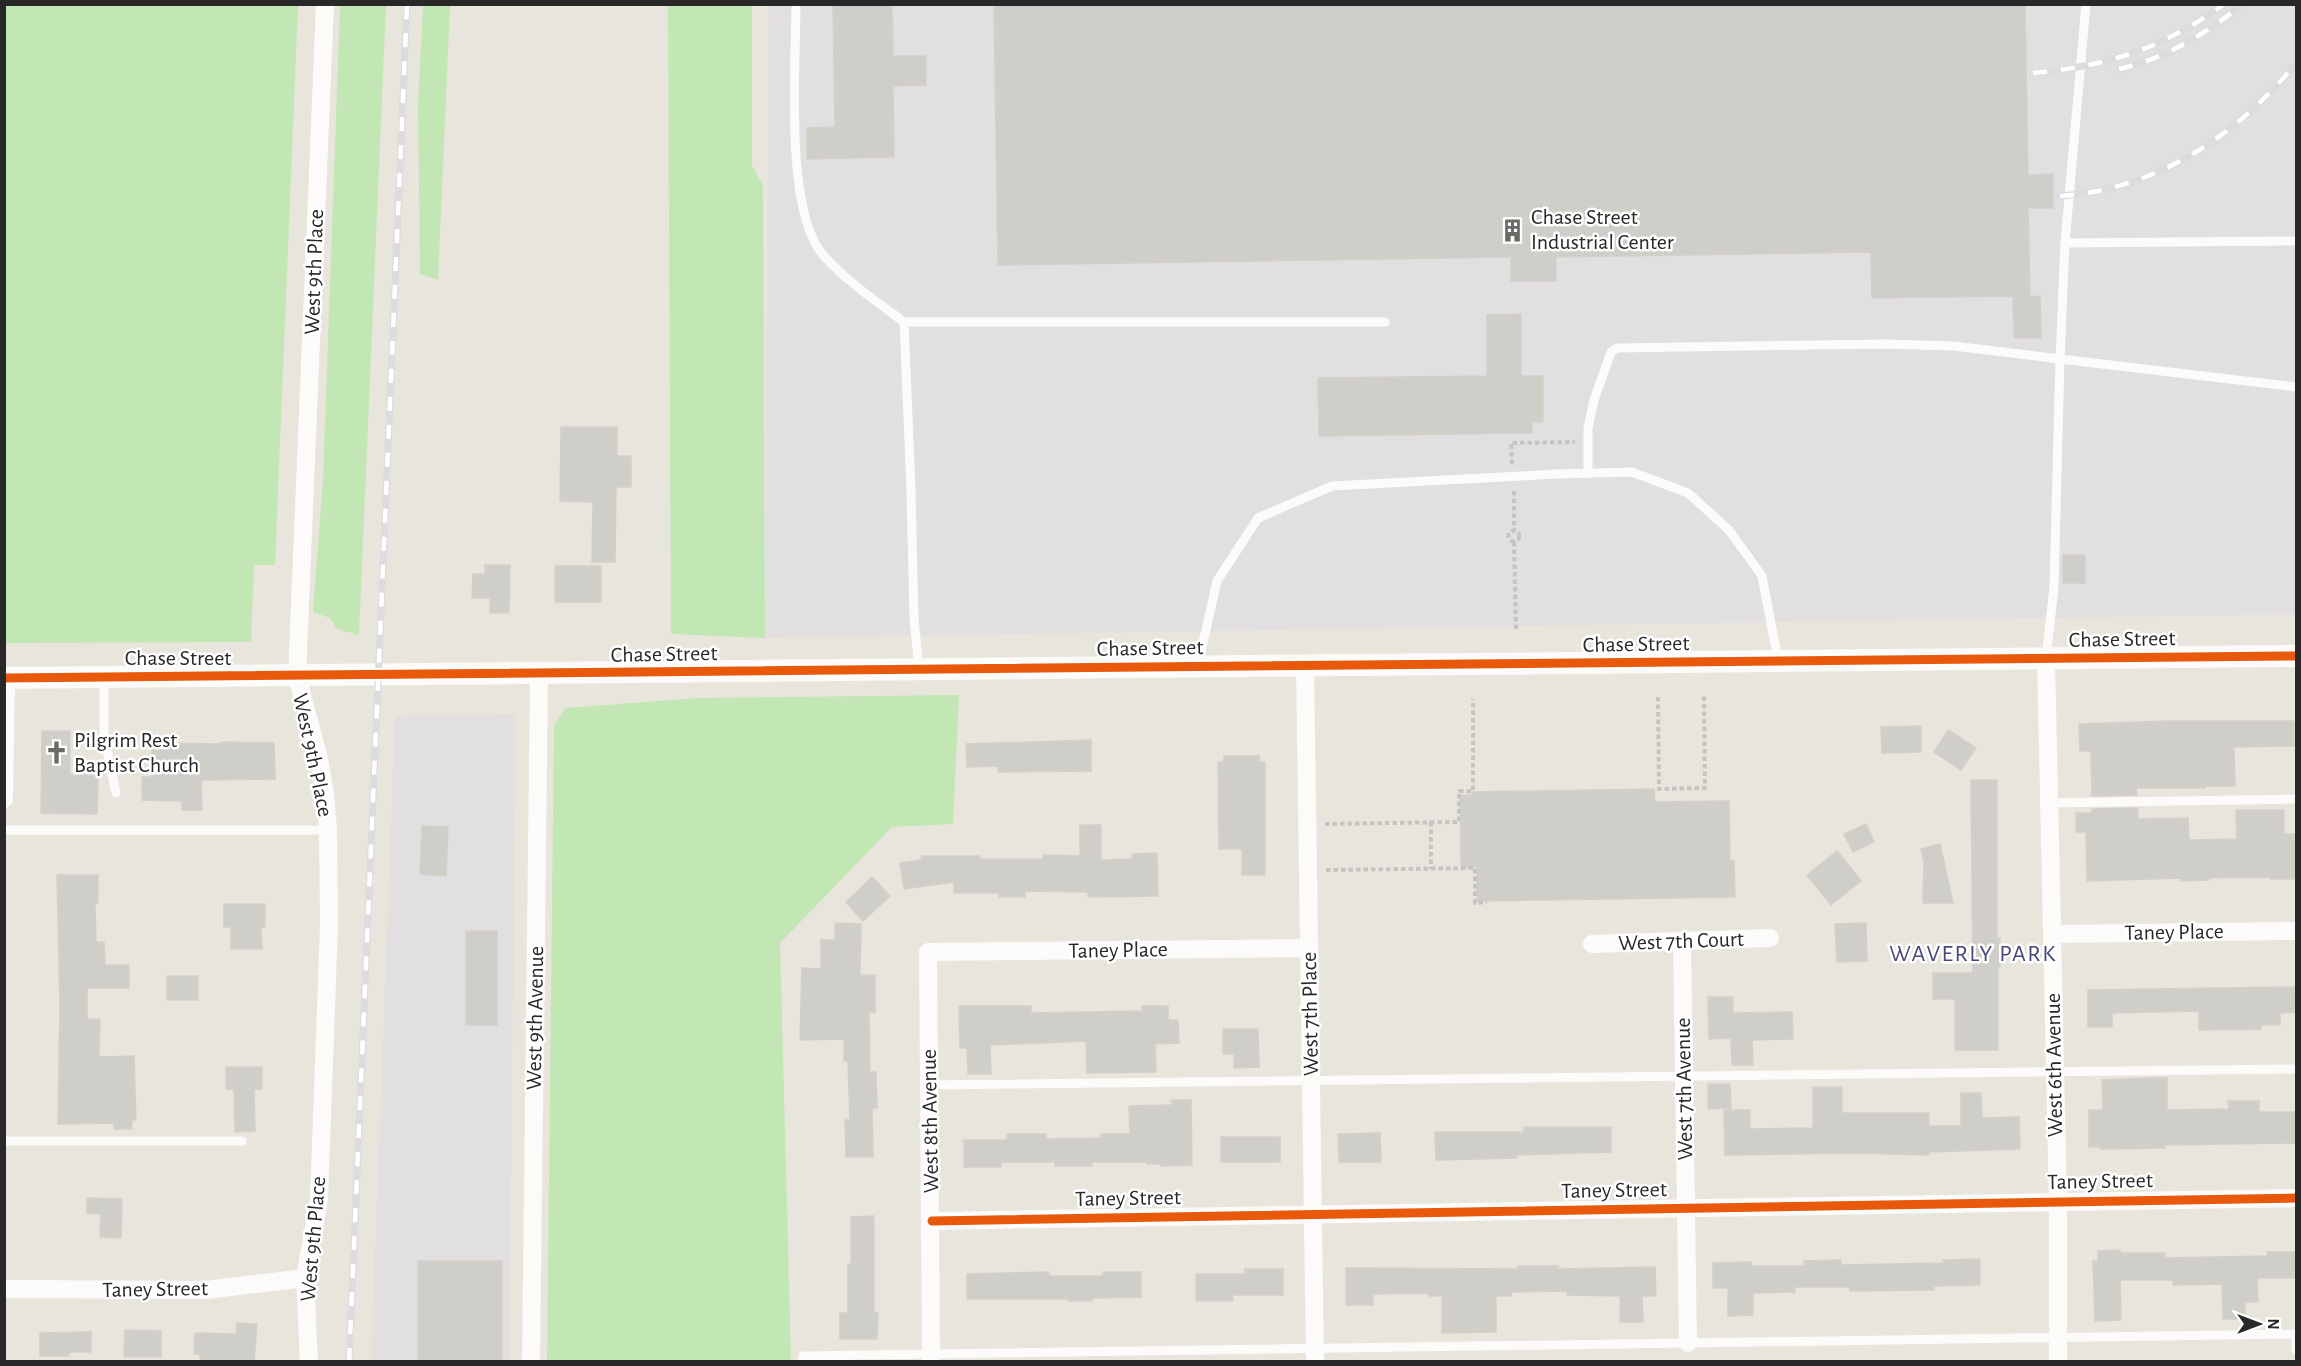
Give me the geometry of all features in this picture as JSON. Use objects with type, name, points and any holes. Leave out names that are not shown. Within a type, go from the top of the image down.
[{"type":"street","name":"West 9th Place","points":[[309,1362],[305,1278],[319,1198],[329,925],[328,830],[319,759],[297,676],[325,4]]},
{"type":"street","name":"Chase Street","points":[[5,678],[539,675],[2296,656]]},
{"type":"street","name":"West 6th Avenue","points":[[2046,660],[2058,1202],[2058,1362]]},
{"type":"street","name":"West 7th Place","points":[[1305,666],[1314,1355]]},
{"type":"street","name":"West 9th Avenue","points":[[531,1362],[539,675]]},
{"type":"street","points":[[4,799],[5,678]]},
{"type":"street","name":"Taney Place","points":[[2052,934],[2296,931]]},
{"type":"street","name":"West 7th Court","points":[[1592,944],[1770,938]]},
{"type":"street","name":"West 7th Avenue","points":[[1682,942],[1688,1343]]},
{"type":"street","name":"Taney Place","points":[[928,952],[1308,948]]},
{"type":"street","name":"West 8th Avenue","points":[[928,952],[932,1221],[931,1358]]},
{"type":"street","name":"Taney Street","points":[[932,1221],[2296,1198]]},
{"type":"street","name":"Taney Street","points":[[4,1289],[206,1290],[305,1278]]},
{"type":"lane","points":[[796,4],[798,180],[808,228],[823,254],[857,286],[904,322],[1385,322]]},
{"type":"lane","points":[[2046,660],[2054,587],[2060,359],[2066,243],[2086,4]]},
{"type":"lane","points":[[2066,243],[2296,241]]},
{"type":"lane","points":[[904,322],[914,618],[919,670]]},
{"type":"lane","points":[[1588,473],[1588,428],[1594,400],[1611,352],[1617,348],[1885,344],[1954,346],[2296,387]]},
{"type":"lane","points":[[1198,667],[1217,581],[1258,518],[1332,486],[1632,472],[1688,493],[1730,531],[1762,576],[1778,662]]},
{"type":"lane","points":[[104,678],[104,735],[117,793]]},
{"type":"lane","points":[[2049,803],[2296,799]]},
{"type":"lane","points":[[4,830],[328,830]]},
{"type":"lane","points":[[930,1085],[2296,1069]]},
{"type":"lane","points":[[4,1141],[242,1141]]},
{"type":"lane","points":[[803,1362],[803,1356],[931,1358],[1314,1355],[1688,1343],[2296,1334],[2296,1350]]},
{"type":"path","points":[[1512,476],[1511,443],[1588,442]]},
{"type":"path","points":[[1514,492],[1514,531]]},
{"type":"path","points":[[1514,531],[1517,531],[1520,536],[1518,541],[1514,542]]},
{"type":"path","points":[[1514,531],[1509,534],[1509,537],[1514,542],[1516,630]]},
{"type":"path","points":[[1658,697],[1659,789],[1705,788],[1704,696]]},
{"type":"path","points":[[1307,825],[1459,822],[1459,791],[1473,791],[1473,699]]},
{"type":"path","points":[[1431,822],[1431,869]]},
{"type":"path","points":[[1308,871],[1475,868],[1475,903],[1487,902]]},
{"type":"shaded area","points":[[769,5],[2296,5],[2296,614],[765,638]]},
{"type":"shaded area","points":[[516,714],[509,1361],[371,1362],[395,716]]},
{"type":"green space","points":[[4,5],[298,5],[275,565],[254,565],[251,642],[5,643]]},
{"type":"green space","points":[[340,5],[386,5],[359,635],[337,629],[330,618],[313,612],[323,481]]},
{"type":"green space","points":[[423,5],[450,5],[438,280],[420,274],[418,105]]},
{"type":"green space","points":[[668,5],[752,5],[752,166],[763,185],[765,638],[671,634]]},
{"type":"green space","points":[[959,695],[953,824],[892,827],[780,943],[791,1361],[547,1361],[554,725],[566,708],[698,698]]},
{"type":"building","points":[[833,4],[892,4],[893,56],[926,56],[926,85],[893,86],[894,157],[807,159],[807,128],[835,127]]},
{"type":"building","name":"Chase Street Industrial Center","points":[[994,4],[2025,4],[2028,175],[2053,174],[2053,208],[2028,208],[2030,297],[2040,296],[2041,338],[2014,338],[2013,296],[1872,298],[1871,252],[1556,257],[1556,281],[1511,281],[1511,257],[998,265]]},
{"type":"building","points":[[1521,314],[1521,376],[1543,376],[1543,422],[1532,422],[1532,433],[1319,436],[1318,378],[1487,376],[1487,315]]},
{"type":"building","points":[[561,427],[617,427],[617,456],[631,456],[631,487],[616,487],[615,562],[592,562],[593,502],[560,501]]},
{"type":"building","points":[[2063,555],[2085,555],[2085,583],[2063,583]]},
{"type":"building","points":[[485,565],[510,565],[509,613],[490,613],[490,598],[472,598],[473,574],[485,574]]},
{"type":"building","points":[[555,566],[601,566],[601,602],[555,602]]},
{"type":"building","points":[[2294,721],[2294,746],[2234,747],[2235,786],[2136,788],[2137,795],[2092,796],[2091,751],[2080,751],[2079,724]]},
{"type":"building","points":[[1921,726],[1921,752],[1882,753],[1881,727]]},
{"type":"building","points":[[1948,730],[1976,748],[1961,770],[1934,752]]},
{"type":"building","name":"Pilgrim Rest Baptist Church","points":[[42,731],[70,731],[70,775],[98,775],[97,814],[41,813]]},
{"type":"building","points":[[1091,740],[1091,771],[998,772],[998,766],[967,767],[966,744]]},
{"type":"building","points":[[221,742],[274,743],[275,779],[201,780],[202,810],[182,810],[182,801],[142,800],[142,777],[152,777],[152,743],[221,744]]},
{"type":"building","points":[[1224,756],[1259,756],[1259,762],[1265,762],[1265,875],[1242,875],[1242,849],[1219,849],[1218,762],[1224,762]]},
{"type":"building","points":[[1971,780],[1997,780],[1997,938],[2000,938],[1998,1050],[1955,1050],[1955,999],[1933,999],[1933,973],[1973,973]]},
{"type":"building","points":[[1654,789],[1655,802],[1729,801],[1730,861],[1734,861],[1735,897],[1477,901],[1477,867],[1461,867],[1460,795],[1472,795],[1472,792]]},
{"type":"building","points":[[2138,808],[2138,819],[2188,818],[2189,840],[2237,839],[2236,810],[2284,810],[2284,834],[2296,834],[2296,879],[2270,879],[2270,877],[2181,881],[2181,878],[2087,881],[2086,832],[2076,832],[2076,813],[2092,813],[2092,809]]},
{"type":"building","points":[[1866,824],[1874,842],[1853,852],[1844,834]]},
{"type":"building","points":[[1080,825],[1101,825],[1101,860],[1132,859],[1132,854],[1157,853],[1158,896],[1088,897],[1088,892],[1025,891],[1025,897],[999,897],[999,893],[954,893],[954,882],[904,889],[900,863],[922,860],[921,856],[1043,859],[1043,855],[1080,856]]},
{"type":"building","points":[[422,826],[448,827],[446,876],[420,874]]},
{"type":"building","points":[[1940,844],[1953,903],[1923,903],[1924,862],[1921,849]]},
{"type":"building","points":[[1837,851],[1861,881],[1831,905],[1807,875]]},
{"type":"building","points":[[57,875],[98,875],[98,903],[95,903],[96,942],[104,942],[105,965],[129,965],[129,988],[87,988],[87,1019],[100,1019],[99,1057],[134,1056],[136,1120],[132,1120],[132,1129],[114,1129],[114,1123],[58,1124],[60,1005]]},
{"type":"building","points":[[872,877],[890,896],[863,921],[846,902]]},
{"type":"building","points":[[224,904],[265,904],[265,927],[261,927],[262,949],[231,949],[231,927],[224,927]]},
{"type":"building","points":[[835,923],[861,924],[860,975],[875,975],[875,1012],[869,1012],[870,1072],[876,1072],[877,1108],[872,1108],[873,1157],[846,1157],[845,1120],[850,1120],[848,1061],[844,1061],[844,1039],[800,1040],[802,968],[821,969],[821,940],[835,940]]},
{"type":"building","points":[[1866,923],[1867,961],[1837,962],[1835,924]]},
{"type":"building","points":[[466,931],[497,931],[497,1025],[466,1025]]},
{"type":"building","points":[[167,976],[198,976],[198,1000],[167,1000]]},
{"type":"building","points":[[2296,987],[2296,1012],[2280,1013],[2280,1025],[2261,1025],[2261,1029],[2199,1030],[2199,1011],[2112,1013],[2112,1027],[2088,1027],[2088,990]]},
{"type":"building","points":[[1708,997],[1733,997],[1733,1013],[1792,1012],[1793,1039],[1752,1040],[1753,1065],[1732,1065],[1731,1038],[1709,1039]]},
{"type":"building","points":[[959,1006],[1031,1006],[1031,1013],[1143,1011],[1142,1006],[1168,1006],[1168,1020],[1178,1020],[1179,1043],[1155,1044],[1156,1072],[1087,1073],[1086,1041],[990,1045],[991,1074],[968,1074],[967,1048],[960,1048]]},
{"type":"building","points":[[1223,1029],[1258,1029],[1259,1067],[1234,1068],[1234,1054],[1223,1054]]},
{"type":"building","points":[[226,1067],[262,1067],[262,1089],[254,1089],[255,1131],[235,1132],[234,1089],[226,1089]]},
{"type":"building","points":[[2167,1078],[2167,1110],[2229,1109],[2228,1101],[2259,1101],[2259,1112],[2296,1112],[2296,1143],[2165,1145],[2165,1148],[2100,1149],[2100,1147],[2089,1147],[2089,1110],[2103,1110],[2102,1080]]},
{"type":"building","points":[[1708,1084],[1730,1084],[1731,1108],[1708,1109]]},
{"type":"building","points":[[1813,1087],[1842,1087],[1842,1113],[1929,1113],[1929,1126],[1961,1126],[1961,1093],[1981,1093],[1982,1118],[2019,1117],[2020,1149],[1929,1152],[1929,1155],[1852,1153],[1725,1155],[1724,1110],[1750,1110],[1750,1129],[1813,1128]]},
{"type":"building","points":[[1172,1100],[1191,1100],[1192,1165],[1161,1166],[1161,1164],[1147,1164],[1147,1162],[1092,1162],[1092,1166],[1055,1166],[1055,1162],[1001,1162],[1001,1167],[964,1167],[964,1140],[1007,1140],[1007,1134],[1046,1134],[1046,1139],[1101,1138],[1101,1134],[1130,1134],[1129,1106],[1172,1105]]},
{"type":"building","points":[[1524,1127],[1611,1127],[1611,1152],[1436,1160],[1435,1132],[1524,1132]]},
{"type":"building","points":[[1380,1133],[1381,1162],[1339,1162],[1338,1134]]},
{"type":"building","points":[[1221,1137],[1280,1137],[1280,1162],[1221,1162]]},
{"type":"building","points":[[87,1198],[122,1199],[121,1238],[100,1237],[101,1214],[87,1213]]},
{"type":"building","points":[[874,1216],[874,1313],[878,1313],[877,1339],[840,1339],[840,1313],[848,1313],[851,1217]]},
{"type":"building","points":[[2120,1250],[2120,1253],[2165,1253],[2165,1258],[2267,1256],[2267,1252],[2296,1252],[2296,1278],[2257,1278],[2258,1302],[2245,1302],[2245,1319],[2223,1319],[2222,1284],[2173,1285],[2173,1280],[2120,1280],[2121,1320],[2095,1321],[2093,1261],[2098,1261],[2098,1251]]},
{"type":"building","points":[[1980,1259],[1980,1285],[1934,1286],[1934,1290],[1850,1291],[1850,1287],[1795,1287],[1795,1292],[1753,1293],[1753,1315],[1728,1316],[1728,1288],[1713,1288],[1713,1263],[1751,1262],[1751,1266],[1804,1266],[1804,1261],[1841,1260],[1841,1265],[1943,1263],[1943,1260]]},
{"type":"building","points":[[418,1261],[502,1261],[502,1362],[418,1362]]},
{"type":"building","points":[[1518,1266],[1558,1266],[1558,1269],[1655,1267],[1656,1296],[1642,1296],[1643,1322],[1620,1322],[1620,1296],[1567,1295],[1567,1291],[1511,1292],[1511,1296],[1496,1296],[1496,1332],[1442,1333],[1442,1296],[1429,1296],[1428,1293],[1373,1294],[1373,1305],[1346,1305],[1346,1268],[1518,1269]]},
{"type":"building","points":[[1245,1269],[1283,1269],[1283,1295],[1232,1295],[1233,1301],[1196,1301],[1196,1274],[1245,1274]]},
{"type":"building","points":[[1049,1272],[1049,1276],[1103,1276],[1103,1272],[1141,1272],[1141,1297],[1092,1298],[1092,1301],[967,1299],[967,1274]]},
{"type":"building","points":[[237,1323],[257,1324],[254,1362],[200,1359],[200,1354],[194,1354],[195,1333],[236,1334]]},
{"type":"building","points":[[125,1330],[161,1331],[161,1357],[124,1357]]},
{"type":"building","points":[[91,1332],[91,1352],[69,1352],[69,1356],[40,1356],[40,1333]]},
{"type":"railway","points":[[349,1362],[407,4]]},
{"type":"railway","points":[[2033,73],[2086,66],[2133,53],[2179,33],[2224,4]]},
{"type":"railway","points":[[2119,69],[2169,52],[2185,44],[2243,4]]},
{"type":"railway","points":[[2060,196],[2095,192],[2129,183],[2161,171],[2191,155],[2248,114],[2296,63]]},
{"type":"cycle path","points":[[4,678],[2296,656]]},
{"type":"cycle path","points":[[932,1221],[2296,1198]]},
{"type":"place","name":"Chase Street Industrial Center","points":[[1513,230]]},
{"type":"place","name":"Pilgrim Rest Baptist Church","points":[[56,753]]},
{"type":"district","name":"WAVERLY PARK","points":[[1973,954]]}]
